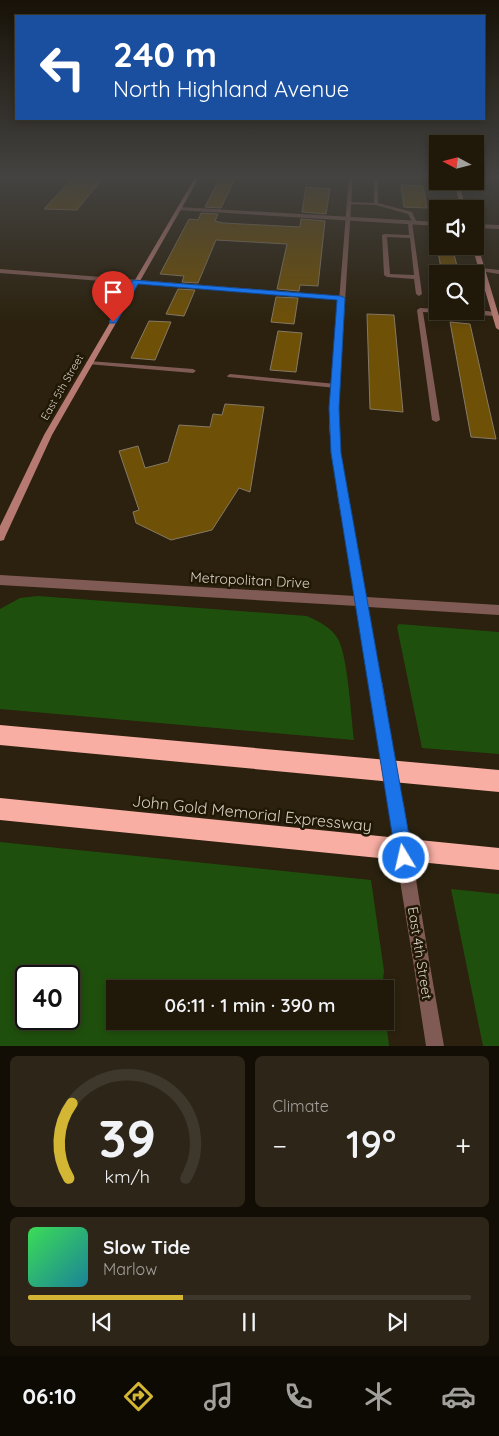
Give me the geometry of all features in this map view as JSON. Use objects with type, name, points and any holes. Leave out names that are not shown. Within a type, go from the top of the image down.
[{"type":"highway","points":[[0,735],[499,781]]},
{"type":"highway","name":"John Gold Memorial Expressway","points":[[0,809],[499,859]]},
{"type":"main road","name":"East 5th Street","points":[[0,537],[48,435],[170,225]]},
{"type":"main road","points":[[484,277],[499,328]]},
{"type":"street","name":"East 4th Street","points":[[347,225],[333,427],[435,1046]]},
{"type":"street","points":[[484,226],[499,227]]},
{"type":"street","points":[[0,272],[341,298]]},
{"type":"street","name":"Metropolitan Drive","points":[[0,580],[499,610]]},
{"type":"lane","points":[[412,225],[411,237],[419,294]]},
{"type":"lane","points":[[411,237],[384,235],[387,275],[416,277]]},
{"type":"lane","points":[[484,270],[499,272]]},
{"type":"lane","points":[[429,310],[420,310],[436,420]]},
{"type":"lane","points":[[484,313],[495,314]]},
{"type":"lane","points":[[88,363],[194,371]]},
{"type":"lane","points":[[230,376],[336,386]]},
{"type":"green space","points":[[38,596],[307,616],[320,622],[332,631],[338,639],[347,673],[354,740],[0,709],[0,609],[20,598]]},
{"type":"green space","points":[[399,624],[499,632],[499,754],[422,748],[397,627]]},
{"type":"green space","points":[[0,842],[371,880],[384,971],[383,980],[106,980],[106,1030],[387,1030],[389,1046],[0,1046]]},
{"type":"green space","points":[[451,889],[499,894],[499,1046],[483,1046]]},
{"type":"building","points":[[186,225],[300,227],[300,225],[325,225],[318,286],[300,285],[299,291],[277,289],[287,244],[216,240],[198,283],[182,282],[184,276],[160,274]]},
{"type":"building","points":[[439,255],[454,255],[457,265],[440,265]]},
{"type":"building","points":[[178,289],[195,290],[184,316],[166,314]]},
{"type":"building","points":[[276,297],[298,298],[294,324],[271,322]]},
{"type":"building","points":[[367,314],[394,315],[403,412],[370,409]]},
{"type":"building","points":[[149,321],[171,322],[155,360],[131,358]]},
{"type":"building","points":[[450,322],[470,324],[496,439],[471,437]]},
{"type":"building","points":[[278,331],[302,333],[296,372],[270,370]]},
{"type":"building","points":[[225,404],[264,407],[250,492],[239,488],[212,530],[171,540],[136,523],[133,512],[139,510],[119,451],[138,446],[145,468],[168,462],[179,425],[210,427],[213,414],[222,415]]},
{"type":"route","points":[[113,322],[136,282],[341,298],[333,427],[343,499],[404,858]]}]
